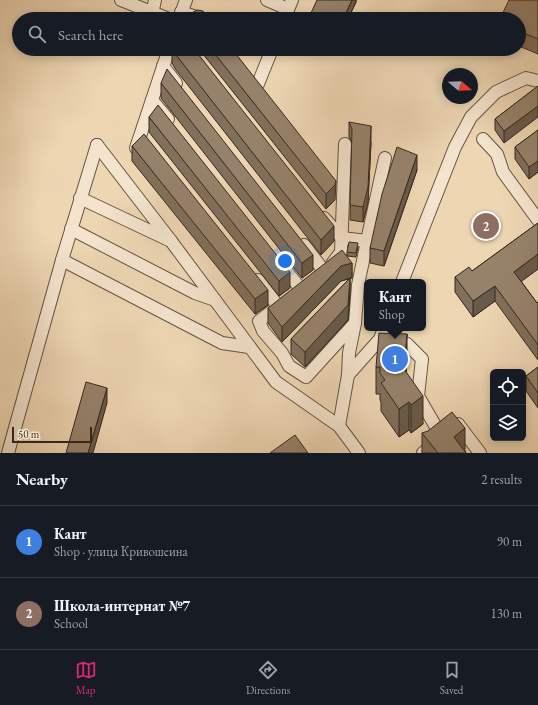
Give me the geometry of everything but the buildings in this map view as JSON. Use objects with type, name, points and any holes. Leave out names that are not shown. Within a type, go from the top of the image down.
[{"type":"street","points":[[121,0],[148,12]]},
{"type":"street","points":[[152,12],[155,0]]},
{"type":"street","points":[[182,12],[186,0]]},
{"type":"street","points":[[267,0],[288,9]]},
{"type":"street","points":[[136,148],[167,56]]},
{"type":"street","points":[[258,84],[269,56]]},
{"type":"street","points":[[163,66],[183,91]]},
{"type":"street","points":[[250,74],[268,96]]},
{"type":"street","points":[[403,279],[455,147],[471,117],[496,92],[526,78],[538,81]]},
{"type":"street","points":[[152,100],[176,130]]},
{"type":"street","points":[[141,134],[151,146]]},
{"type":"street","points":[[483,139],[497,154],[503,172],[538,220]]},
{"type":"street","points":[[345,144],[342,192],[341,252],[336,261],[259,321],[264,331],[282,353],[289,366],[306,377],[355,323]]},
{"type":"street","points":[[8,453],[62,260],[97,145],[276,382],[339,426],[359,453]]},
{"type":"street","points":[[339,426],[348,376],[349,353],[355,323],[352,286],[367,241],[385,158]]},
{"type":"street","points":[[333,180],[342,192]]},
{"type":"street","points":[[80,198],[171,241]]},
{"type":"street","points":[[316,208],[330,226],[342,238],[367,241]]},
{"type":"street","points":[[71,229],[195,293],[214,300]]},
{"type":"street","points":[[295,234],[324,271]]},
{"type":"street","points":[[272,252],[300,288]]},
{"type":"street","points":[[62,260],[222,343],[249,347]]},
{"type":"street","points":[[249,269],[278,306]]},
{"type":"street","points":[[348,376],[382,333],[407,344],[422,360],[418,396],[436,427],[434,444]]},
{"type":"street","points":[[282,353],[293,342]]},
{"type":"street","points":[[423,453],[458,424],[480,453]]},
{"type":"place","name":"Школа-интернат №7","points":[[486,226]]},
{"type":"place","name":"Кант","points":[[395,359]]}]
